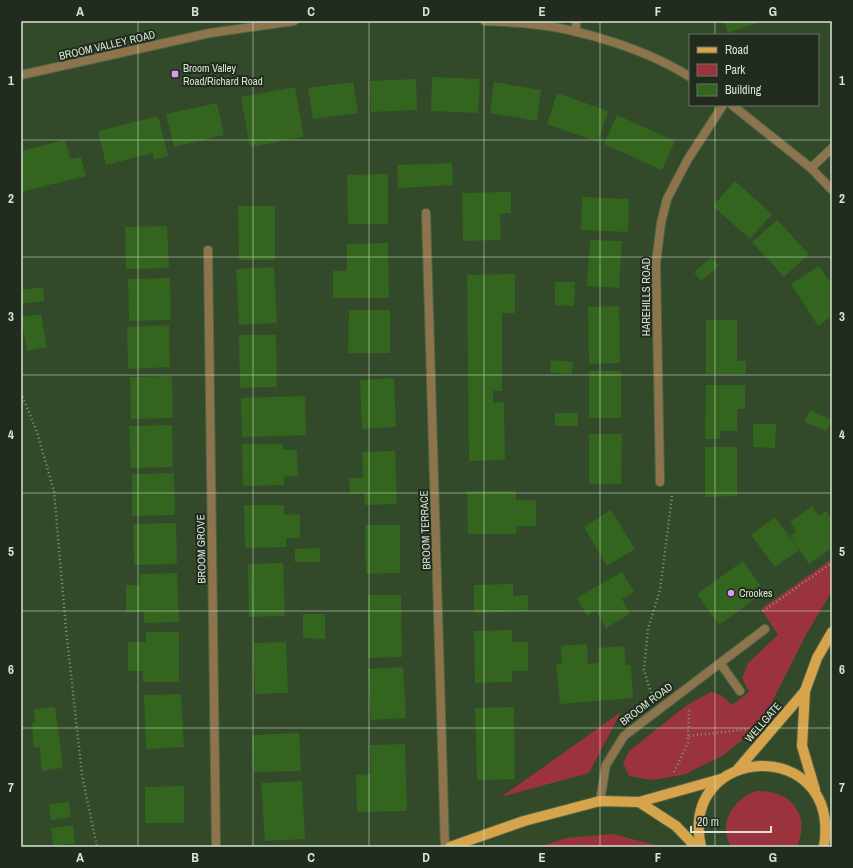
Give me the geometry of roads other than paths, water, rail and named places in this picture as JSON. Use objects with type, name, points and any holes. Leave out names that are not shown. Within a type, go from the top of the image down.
[{"type":"main road","name":"WELLGATE","points":[[815,793],[802,746],[806,691],[817,658],[832,632]]},
{"type":"main road","name":"WELLGATE","points":[[738,769],[806,691]]},
{"type":"main road","points":[[701,847],[698,834],[700,814],[708,795],[721,780],[738,769],[760,764],[781,767],[800,777],[815,793],[824,811],[832,821]]},
{"type":"main road","points":[[450,847],[524,821],[600,801],[639,802],[721,780]]},
{"type":"main road","points":[[639,802],[676,826],[696,847]]},
{"type":"main road","points":[[824,811],[826,830],[824,847]]},
{"type":"street","name":"BROOM VALLEY ROAD","points":[[21,75],[210,33],[294,21]]},
{"type":"street","points":[[485,21],[532,24],[576,32],[634,49],[689,76]]},
{"type":"street","points":[[576,21],[576,32]]},
{"type":"street","name":"HAREHILLS ROAD","points":[[660,482],[656,263],[661,222],[668,200],[688,159],[722,106]]},
{"type":"street","points":[[733,106],[811,168],[832,190]]},
{"type":"street","points":[[811,168],[832,148]]},
{"type":"street","name":"BROOM TERRACE","points":[[426,213],[446,847]]},
{"type":"street","name":"BROOM GROVE","points":[[208,250],[216,847]]},
{"type":"street","points":[[740,691],[720,663],[765,630]]},
{"type":"street","name":"BROOM ROAD","points":[[600,801],[606,765],[624,736],[720,663]]},
{"type":"place","name":"Broom Valley Road/Richard Road","points":[[175,74]]},
{"type":"place","name":"Crookes","points":[[731,593]]}]
